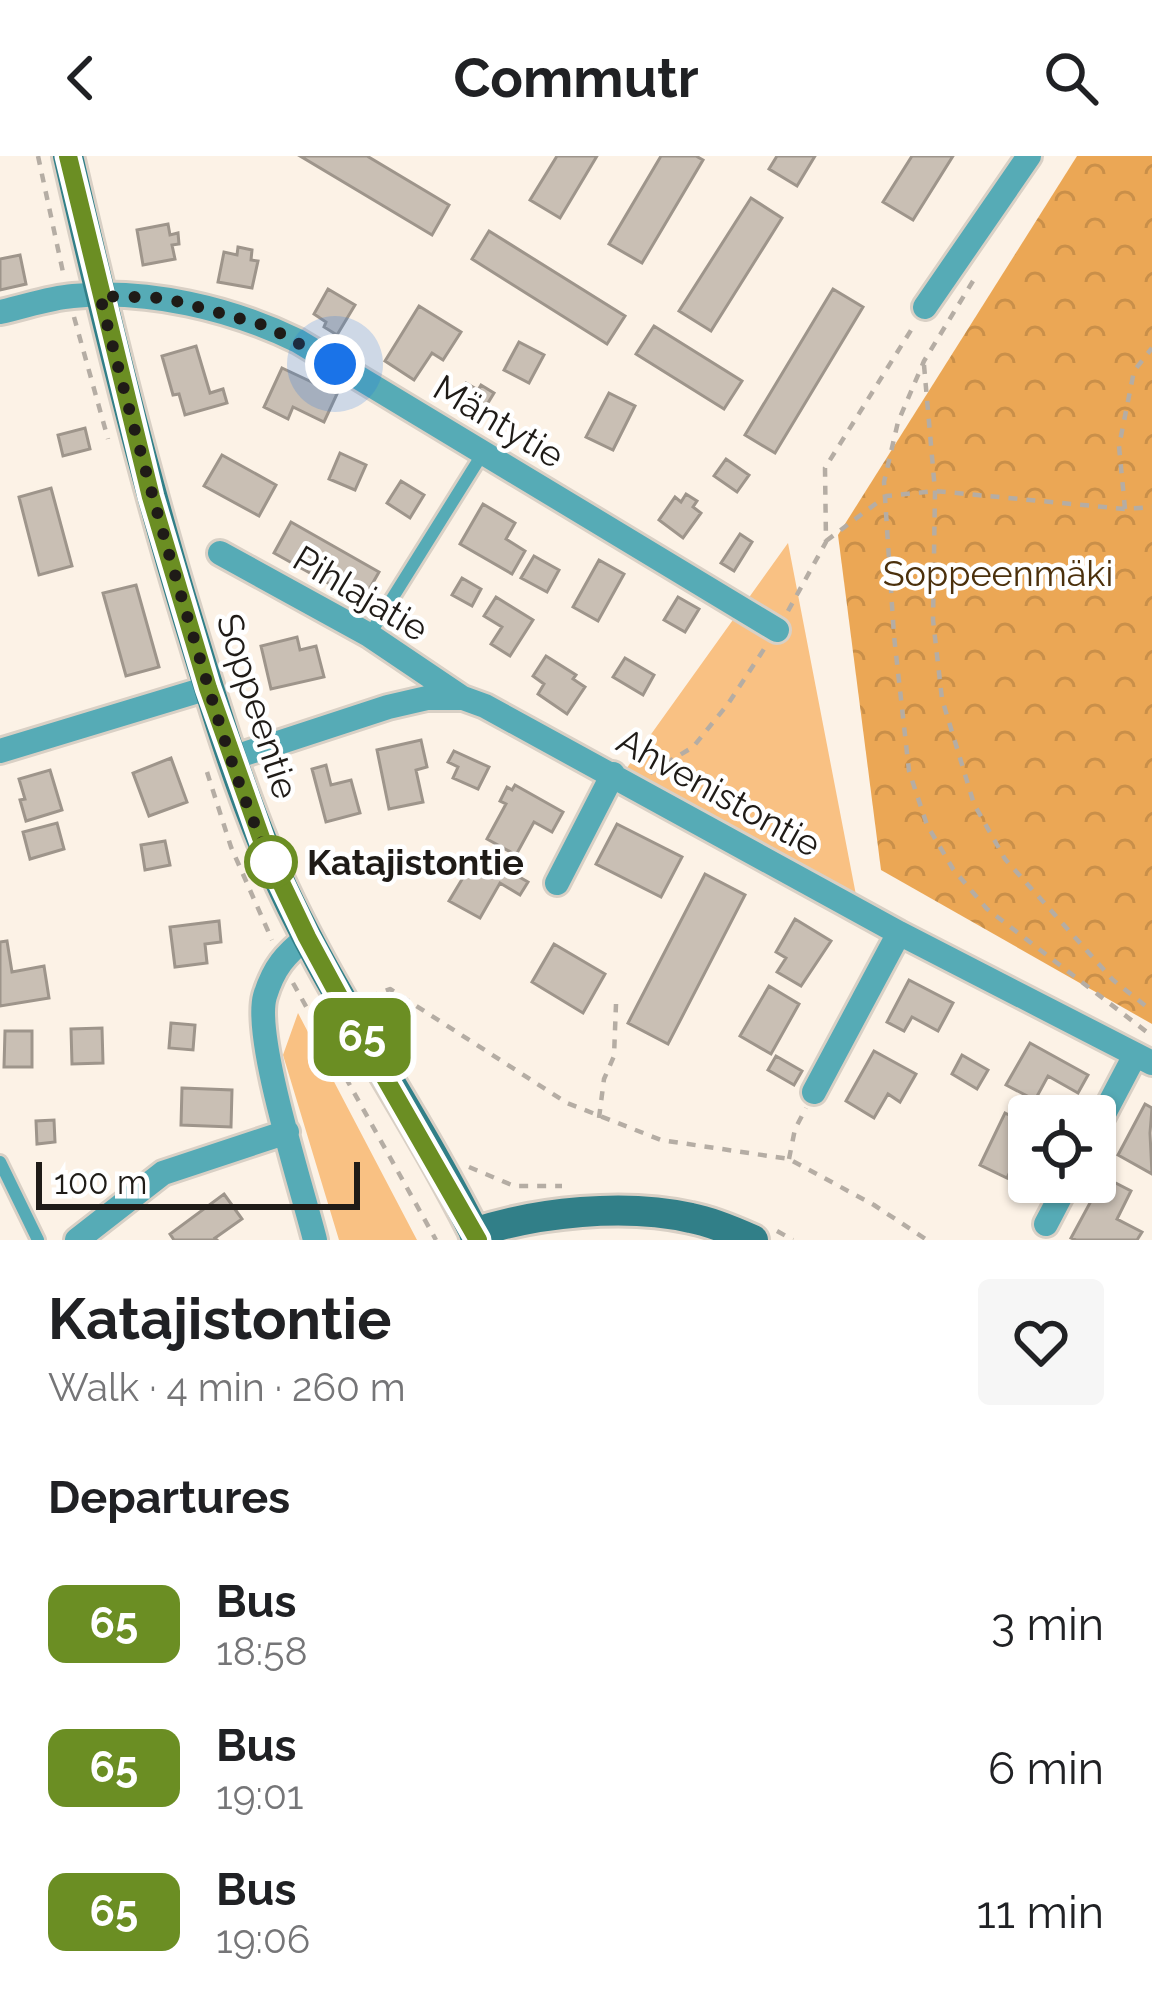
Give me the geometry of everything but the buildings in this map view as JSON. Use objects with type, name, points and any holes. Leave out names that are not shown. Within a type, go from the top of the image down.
[{"type":"main road","name":"Soppeentie","points":[[68,156],[151,497],[208,688],[265,849],[307,937],[476,1236]]},
{"type":"main road","points":[[476,1236],[513,1220],[605,1210],[686,1216],[761,1234]]},
{"type":"street","points":[[926,307],[1029,156]]},
{"type":"street","name":"Mäntytie","points":[[0,312],[69,296],[165,298],[267,326],[777,630]]},
{"type":"street","name":"Pihlajatie","points":[[220,553],[369,635],[463,698]]},
{"type":"street","points":[[0,751],[208,688]]},
{"type":"street","points":[[232,758],[388,707],[427,698],[463,698]]},
{"type":"street","name":"Ahvenistontie","points":[[463,698],[622,779],[899,933],[1146,1051]]},
{"type":"street","points":[[556,883],[622,779]]},
{"type":"street","points":[[814,1092],[899,933]]},
{"type":"street","points":[[307,937],[280,959],[263,1000],[266,1050],[315,1240]]},
{"type":"street","points":[[1116,1098],[1146,1051]]},
{"type":"street","points":[[77,1240],[163,1172],[287,1132]]},
{"type":"street","points":[[1046,1224],[1057,1203]]},
{"type":"lane","points":[[369,635],[484,453]]},
{"type":"lane","points":[[0,1162],[38,1240]]},
{"type":"path","points":[[973,281],[924,361],[898,422],[884,482],[909,771],[927,825],[952,869],[987,909],[1146,1051]]},
{"type":"path","points":[[826,542],[825,468],[926,307]]},
{"type":"path","points":[[1125,509],[1118,446],[1134,371],[1152,348]]},
{"type":"path","points":[[924,361],[935,491],[933,620],[942,699],[974,803],[1005,859],[1113,980],[1152,1011]]},
{"type":"path","points":[[622,779],[693,747],[777,630],[826,542],[886,496],[935,491],[1125,509],[1152,507]]},
{"type":"path","points":[[366,999],[390,988],[567,1103],[599,1118],[661,1140],[789,1159],[874,1204],[927,1240]]},
{"type":"path","points":[[599,1118],[604,1079],[614,1056],[616,1004]]},
{"type":"path","points":[[789,1159],[795,1129],[814,1092]]},
{"type":"path","points":[[464,1162],[474,1171],[514,1186],[563,1186]]},
{"type":"path","points":[[761,1234],[793,1240]]},
{"type":"shaded area","points":[[788,543],[856,895],[624,772]]},
{"type":"shaded area","points":[[298,1013],[417,1240],[339,1240],[283,1055]]},
{"type":"green space","name":"Soppeenmäki","points":[[1077,156],[1152,156],[1152,1024],[881,870],[838,535]]},
{"type":"bus line","name":"65","points":[[68,156],[151,497],[208,688],[265,849],[353,1022],[478,1240]]},
{"type":"place","name":"Katajistontie","points":[[271,862]]},
{"type":"route","points":[[271,862],[208,688],[175,579],[100,296],[165,298],[267,326],[335,364]]}]
